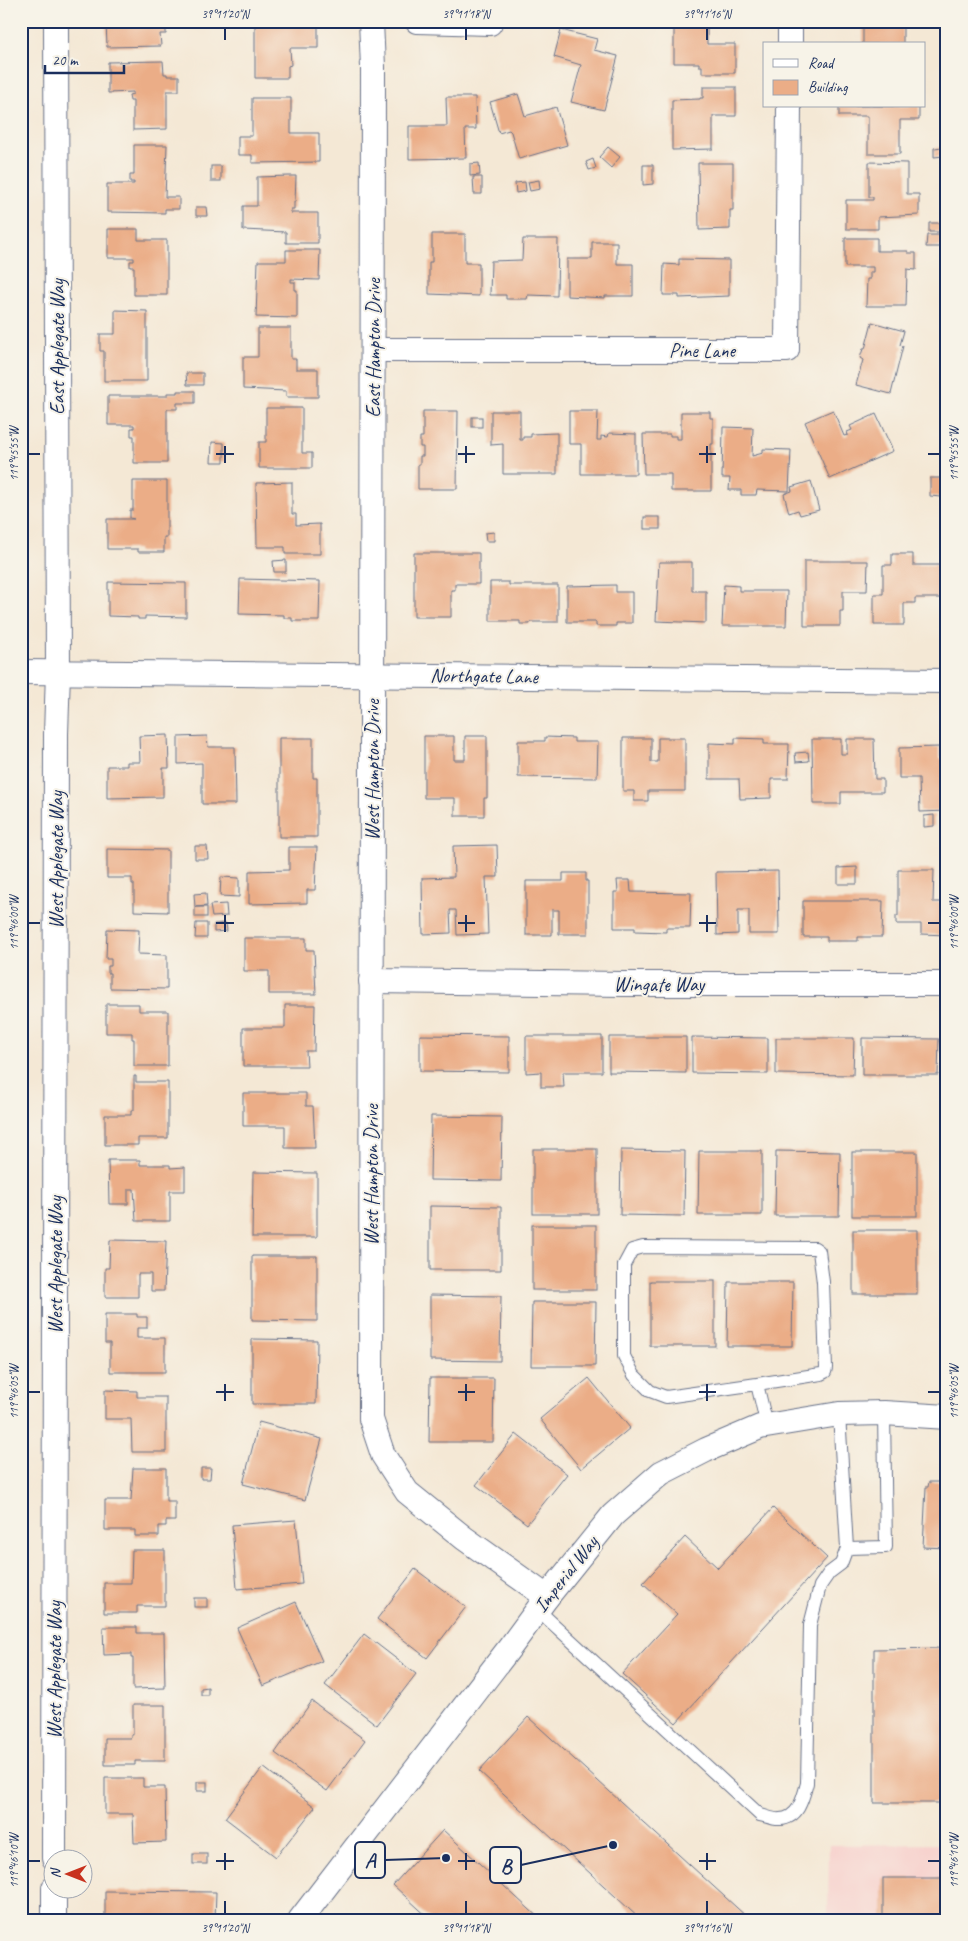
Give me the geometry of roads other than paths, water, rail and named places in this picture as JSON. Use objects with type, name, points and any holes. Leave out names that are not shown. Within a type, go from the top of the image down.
[{"type":"street","name":"East Applegate Way","points":[[56,21],[58,672]]},
{"type":"street","name":"East Hampton Drive","points":[[371,21],[373,67],[373,675]]},
{"type":"street","points":[[417,21],[490,23]]},
{"type":"street","points":[[790,21],[790,42]]},
{"type":"street","name":"Pine Lane","points":[[373,350],[787,350],[789,108]]},
{"type":"street","name":"Northgate Lane","points":[[21,672],[947,680]]},
{"type":"street","name":"West Applegate Way","points":[[54,1848],[56,764],[58,672]]},
{"type":"street","name":"West Hampton Drive","points":[[373,675],[371,1419],[383,1455],[407,1492],[542,1603]]},
{"type":"street","name":"Wingate Way","points":[[371,981],[623,984],[947,984]]},
{"type":"street","name":"Imperial Way","points":[[300,1920],[542,1603],[613,1514],[661,1473],[706,1450],[760,1427],[839,1414],[884,1413],[947,1417]]},
{"type":"street","points":[[54,1898],[54,1920]]},
{"type":"lane","points":[[643,1247],[815,1248],[819,1251],[823,1282],[825,1372],[757,1384],[666,1397],[650,1391],[634,1375],[624,1356],[624,1265],[632,1250],[643,1247]]},
{"type":"lane","points":[[757,1384],[767,1426]]},
{"type":"lane","points":[[846,1548],[886,1547],[884,1413]]},
{"type":"lane","points":[[542,1603],[760,1815],[779,1819],[791,1815],[800,1806],[807,1783],[810,1625],[820,1586],[829,1573],[841,1564],[846,1548],[839,1414]]},
{"type":"place","name":"B","points":[[613,1845]]},
{"type":"place","name":"A","points":[[446,1858]]}]
